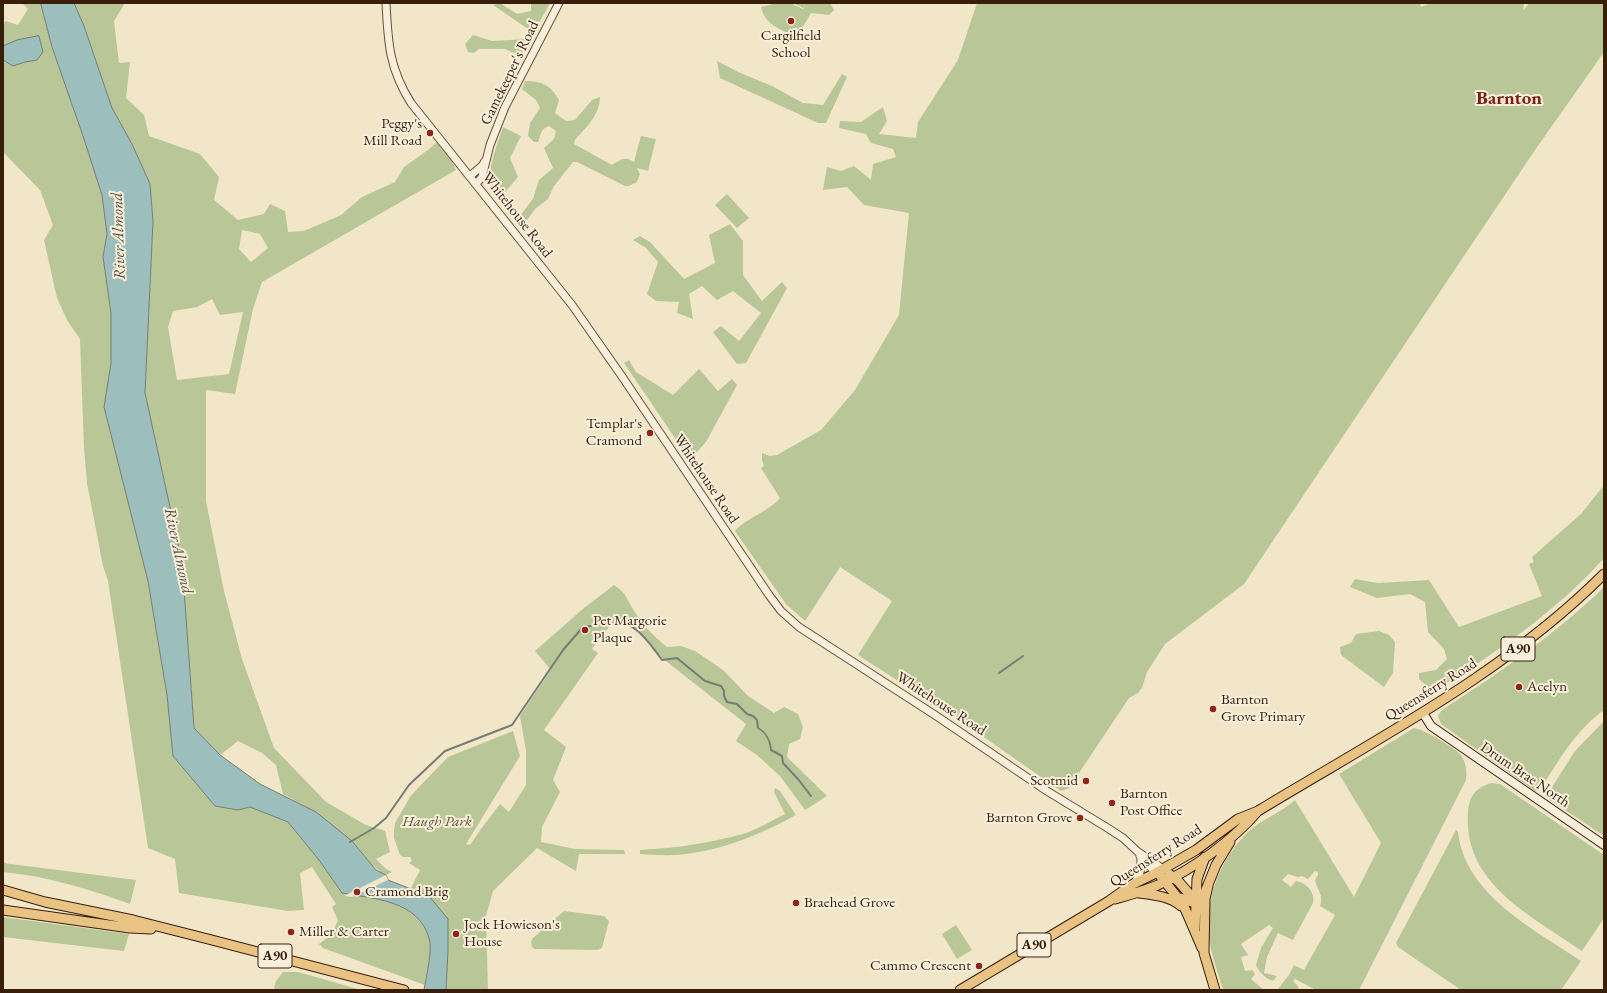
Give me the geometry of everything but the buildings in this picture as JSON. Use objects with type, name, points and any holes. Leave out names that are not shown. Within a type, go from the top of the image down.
[{"type":"main road","name":"Queensferry Road","points":[[960,990],[1110,901],[1134,889],[1160,871],[1196,850],[1238,819],[1258,811],[1423,713],[1526,644],[1604,574]]},
{"type":"main road","name":"Drum Brae North","points":[[1423,713],[1431,726]]},
{"type":"main road","name":"Drum Brae North","points":[[1407,722],[1414,720],[1431,726],[1604,845]]},
{"type":"main road","name":"Queensferry Road","points":[[1134,889],[1168,879],[1205,857],[1234,836],[1258,811]]},
{"type":"main road","points":[[1195,930],[1197,879],[1205,857],[1217,834]]},
{"type":"main road","points":[[1180,898],[1188,902],[1196,902],[1203,898],[1222,853],[1234,836]]},
{"type":"main road","points":[[1160,871],[1196,902],[1204,914]]},
{"type":"main road","points":[[1168,879],[1188,913],[1204,953],[1215,990]]},
{"type":"main road","points":[[1204,953],[1204,914],[1208,886]]},
{"type":"main road","points":[[1134,889],[1174,900],[1188,913]]},
{"type":"main road","points":[[3,890],[45,902]]},
{"type":"main road","name":"A90","points":[[3,897],[45,902],[133,920],[404,990]]},
{"type":"main road","name":"A90","points":[[3,910],[130,928],[168,930]]},
{"type":"street","name":"Whitehouse Road","points":[[386,3],[389,52],[398,80],[404,92],[418,112],[580,316],[781,611],[799,627],[938,717],[1047,791],[1123,838],[1139,855],[1160,871]]},
{"type":"street","name":"Gamekeeper's Road","points":[[476,184],[482,177],[494,134],[505,107],[560,3]]},
{"type":"street","name":"Gamekeeper's Road","points":[[470,176],[482,166],[488,155]]},
{"type":"street","points":[[1134,889],[1140,872],[1139,855]]},
{"type":"green space","points":[[22,3],[41,3],[52,47],[102,195],[107,234],[103,257],[111,313],[111,363],[104,407],[148,581],[167,695],[173,756],[215,806],[238,810],[250,807],[288,822],[319,860],[342,893],[389,902],[410,911],[419,919],[430,940],[430,957],[425,985],[323,948],[319,944],[332,934],[338,920],[332,907],[336,904],[312,867],[300,873],[304,910],[288,911],[179,893],[175,859],[148,848],[108,581],[103,566],[87,483],[84,448],[80,339],[67,320],[57,298],[44,240],[53,225],[40,190],[3,152],[3,24],[6,21],[18,25],[28,9]]},
{"type":"green space","points":[[74,3],[125,3],[114,21],[119,63],[130,62],[126,98],[144,115],[149,136],[200,154],[219,177],[214,200],[238,220],[264,214],[270,204],[285,211],[288,232],[304,231],[341,215],[362,197],[395,182],[404,167],[437,142],[452,161],[456,170],[262,282],[253,309],[235,394],[206,390],[206,501],[224,591],[242,659],[274,748],[326,802],[366,825],[385,831],[390,852],[376,859],[386,869],[392,872],[386,875],[371,864],[356,845],[335,827],[283,794],[276,765],[262,753],[238,741],[220,755],[194,728],[182,562],[145,393],[153,221],[150,184],[132,144],[112,108],[84,26]],"holes":[[[242,230],[260,234],[268,248],[251,262],[239,249]],[[212,299],[220,315],[243,312],[229,374],[177,380],[168,327],[173,311],[197,307]]]},
{"type":"green space","points":[[500,3],[517,14],[531,11],[531,3],[550,3],[521,56],[505,49],[479,49],[474,53],[468,52],[465,44],[473,35],[492,41],[525,39],[528,29],[493,5]]},
{"type":"green space","name":"Cargilfield School","points":[[777,3],[790,3],[803,9],[806,4],[803,8],[793,3],[830,3],[834,10],[829,15],[811,13],[797,37],[774,26],[763,13],[761,7]]},
{"type":"green space","points":[[977,3],[1420,3],[1421,7],[1431,3],[1526,3],[1524,4],[1523,11],[1529,3],[1604,3],[1604,52],[1535,150],[1244,584],[1165,644],[1147,672],[1142,688],[1138,693],[1129,698],[1069,788],[1061,791],[968,726],[858,655],[892,601],[840,567],[805,621],[786,604],[735,531],[745,522],[775,503],[780,498],[761,468],[764,466],[762,453],[770,456],[777,455],[821,430],[855,390],[899,315],[909,213],[864,205],[847,187],[823,190],[827,167],[841,171],[854,166],[871,180],[873,164],[896,157],[893,149],[871,143],[866,134],[839,128],[840,121],[861,122],[883,107],[887,121],[879,134],[916,138],[918,122],[958,60]]},
{"type":"green space","points":[[717,61],[738,72],[772,86],[803,103],[823,105],[842,74],[847,77],[826,123],[818,123],[720,78]]},
{"type":"green space","points":[[525,81],[541,83],[549,87],[559,100],[555,113],[566,121],[575,120],[592,100],[600,97],[598,109],[595,115],[575,140],[574,144],[612,165],[623,159],[628,159],[634,162],[641,136],[656,139],[648,171],[637,168],[640,174],[637,182],[629,186],[625,186],[577,162],[573,162],[554,186],[548,199],[535,209],[527,220],[523,222],[519,221],[519,217],[533,199],[539,180],[553,168],[544,148],[554,139],[556,131],[549,126],[546,127],[541,132],[538,142],[534,142],[528,136],[530,123],[540,108],[536,100],[522,89]]},
{"type":"green space","points":[[503,127],[521,136],[510,158],[518,177],[501,197],[492,188],[490,175],[495,149]]},
{"type":"green space","points":[[727,194],[749,218],[737,228],[715,205]]},
{"type":"green space","points":[[730,224],[743,241],[743,275],[762,301],[782,282],[787,288],[746,363],[737,364],[713,332],[721,326],[739,341],[761,313],[733,291],[717,300],[702,286],[689,294],[693,319],[677,313],[679,302],[656,301],[647,294],[658,262],[646,248],[633,240],[640,236],[650,242],[684,279],[715,263],[709,235]]},
{"type":"green space","points":[[629,360],[636,372],[673,395],[699,369],[718,391],[732,379],[737,385],[706,442],[695,454],[686,453],[677,441],[624,363]]},
{"type":"green space","points":[[1604,485],[1604,558],[1585,578],[1545,614],[1479,663],[1433,692],[1419,679],[1419,673],[1436,670],[1447,659],[1444,649],[1428,632],[1425,602],[1410,594],[1377,598],[1350,587],[1355,579],[1378,583],[1429,580],[1459,627],[1542,596],[1529,564],[1534,562],[1532,557],[1581,514]]},
{"type":"green space","name":"Haugh Park","points":[[614,585],[624,594],[644,625],[667,647],[681,646],[695,651],[723,670],[748,696],[774,713],[784,707],[798,714],[803,727],[800,739],[789,744],[787,757],[827,796],[805,810],[780,776],[757,755],[736,741],[746,724],[662,658],[643,636],[617,618],[592,649],[598,653],[544,730],[566,747],[553,780],[560,792],[542,827],[541,842],[575,849],[624,850],[625,854],[579,854],[576,871],[537,848],[493,891],[486,916],[488,990],[446,989],[429,896],[411,888],[420,870],[409,863],[412,861],[410,857],[403,857],[400,855],[394,838],[395,823],[410,797],[448,757],[513,731],[520,756],[466,844],[470,845],[500,804],[509,812],[526,785],[526,751],[520,716],[551,670],[535,651],[584,608]]},
{"type":"green space","points":[[1604,587],[1604,710],[1584,727],[1561,757],[1540,790],[1535,791],[1441,724],[1438,716],[1442,710],[1526,653],[1585,605]]},
{"type":"green space","points":[[1379,631],[1389,635],[1395,642],[1393,673],[1384,687],[1341,655],[1340,647],[1351,643],[1356,634]]},
{"type":"green space","points":[[1604,721],[1604,836],[1549,799],[1547,795],[1575,751]]},
{"type":"green space","points":[[1414,728],[1439,739],[1461,755],[1466,767],[1466,780],[1359,990],[1316,990],[1295,979],[1293,981],[1299,987],[1297,990],[1277,990],[1289,975],[1294,965],[1304,970],[1335,915],[1320,906],[1321,896],[1315,880],[1318,872],[1315,871],[1308,879],[1302,876],[1298,877],[1288,874],[1282,880],[1291,887],[1296,881],[1307,886],[1313,895],[1313,903],[1293,940],[1278,933],[1267,957],[1264,973],[1277,976],[1273,981],[1268,979],[1256,965],[1261,948],[1273,928],[1269,925],[1241,944],[1248,955],[1241,957],[1245,971],[1252,970],[1255,974],[1251,979],[1264,990],[1223,990],[1211,949],[1209,918],[1214,886],[1227,858],[1236,845],[1253,828],[1284,809],[1295,800],[1354,897],[1381,843],[1339,774]]},
{"type":"green space","points":[[1492,783],[1500,784],[1604,855],[1604,918],[1582,951],[1542,925],[1504,896],[1489,879],[1477,860],[1469,838],[1469,807],[1474,793],[1482,787]]},
{"type":"green space","points":[[775,788],[780,791],[796,815],[743,840],[701,852],[680,855],[640,854],[640,850],[667,848],[733,837],[761,826],[785,814],[774,792]]},
{"type":"green space","points":[[1456,830],[1458,832],[1463,854],[1474,874],[1488,892],[1504,908],[1523,923],[1581,961],[1561,990],[1461,990],[1398,947],[1396,943]]},
{"type":"green space","points":[[3,863],[136,880],[130,904],[68,884],[3,872]]},
{"type":"green space","points":[[564,911],[604,916],[609,921],[602,948],[597,950],[535,949],[532,947],[531,942],[533,938]]},
{"type":"green space","points":[[3,917],[129,934],[124,951],[3,937]]},
{"type":"green space","points":[[956,925],[972,950],[957,959],[942,934]]},
{"type":"green space","points":[[283,972],[298,972],[361,990],[276,990],[274,988],[276,981]]},
{"type":"water","name":"River Almond","points":[[41,3],[74,3],[84,26],[112,108],[132,144],[150,184],[153,221],[145,393],[182,562],[194,728],[220,755],[260,784],[316,812],[352,841],[376,870],[386,875],[388,880],[429,896],[448,919],[446,990],[424,990],[429,964],[430,943],[423,925],[415,916],[405,909],[381,900],[342,893],[319,860],[288,822],[250,807],[238,810],[215,806],[173,756],[167,695],[148,581],[104,407],[111,363],[111,313],[103,257],[107,234],[102,195],[52,47]]},
{"type":"water","points":[[39,36],[43,52],[37,60],[13,66],[3,60],[3,46],[17,40]]},
{"type":"pier","points":[[386,875],[388,880],[352,897],[344,896]]},
{"type":"waterway","points":[[350,842],[374,828],[386,818],[409,785],[445,751],[512,725],[563,650],[583,627],[618,623],[628,624],[634,628],[645,638],[662,660],[677,658],[705,681],[721,686],[727,702],[737,704],[747,714],[753,716],[757,720],[758,728],[768,737],[771,750],[782,756],[783,763],[811,796]]},
{"type":"waterway","points":[[999,673],[1023,656]]},
{"type":"place","name":"Cargilfield School","points":[[791,21]]},
{"type":"place","name":"Peggy's Mill Road","points":[[430,133]]},
{"type":"place","name":"Templar's Cramond","points":[[650,433]]},
{"type":"place","name":"Pet Margorie Plaque","points":[[585,630]]},
{"type":"place","name":"Acelyn","points":[[1519,687]]},
{"type":"place","name":"Barnton Grove Primary","points":[[1213,709]]},
{"type":"place","name":"Scotmid","points":[[1086,781]]},
{"type":"place","name":"Barnton Post Office","points":[[1112,803]]},
{"type":"place","name":"Barnton Grove","points":[[1080,818]]},
{"type":"place","name":"Cramond Brig","points":[[357,892]]},
{"type":"place","name":"Braehead Grove","points":[[796,903]]},
{"type":"place","name":"Miller & Carter","points":[[291,932]]},
{"type":"place","name":"Jock Howieson's House","points":[[456,934]]},
{"type":"place","name":"Cammo Crescent","points":[[979,966]]},
{"type":"district","name":"Barnton","points":[[1509,99]]}]
